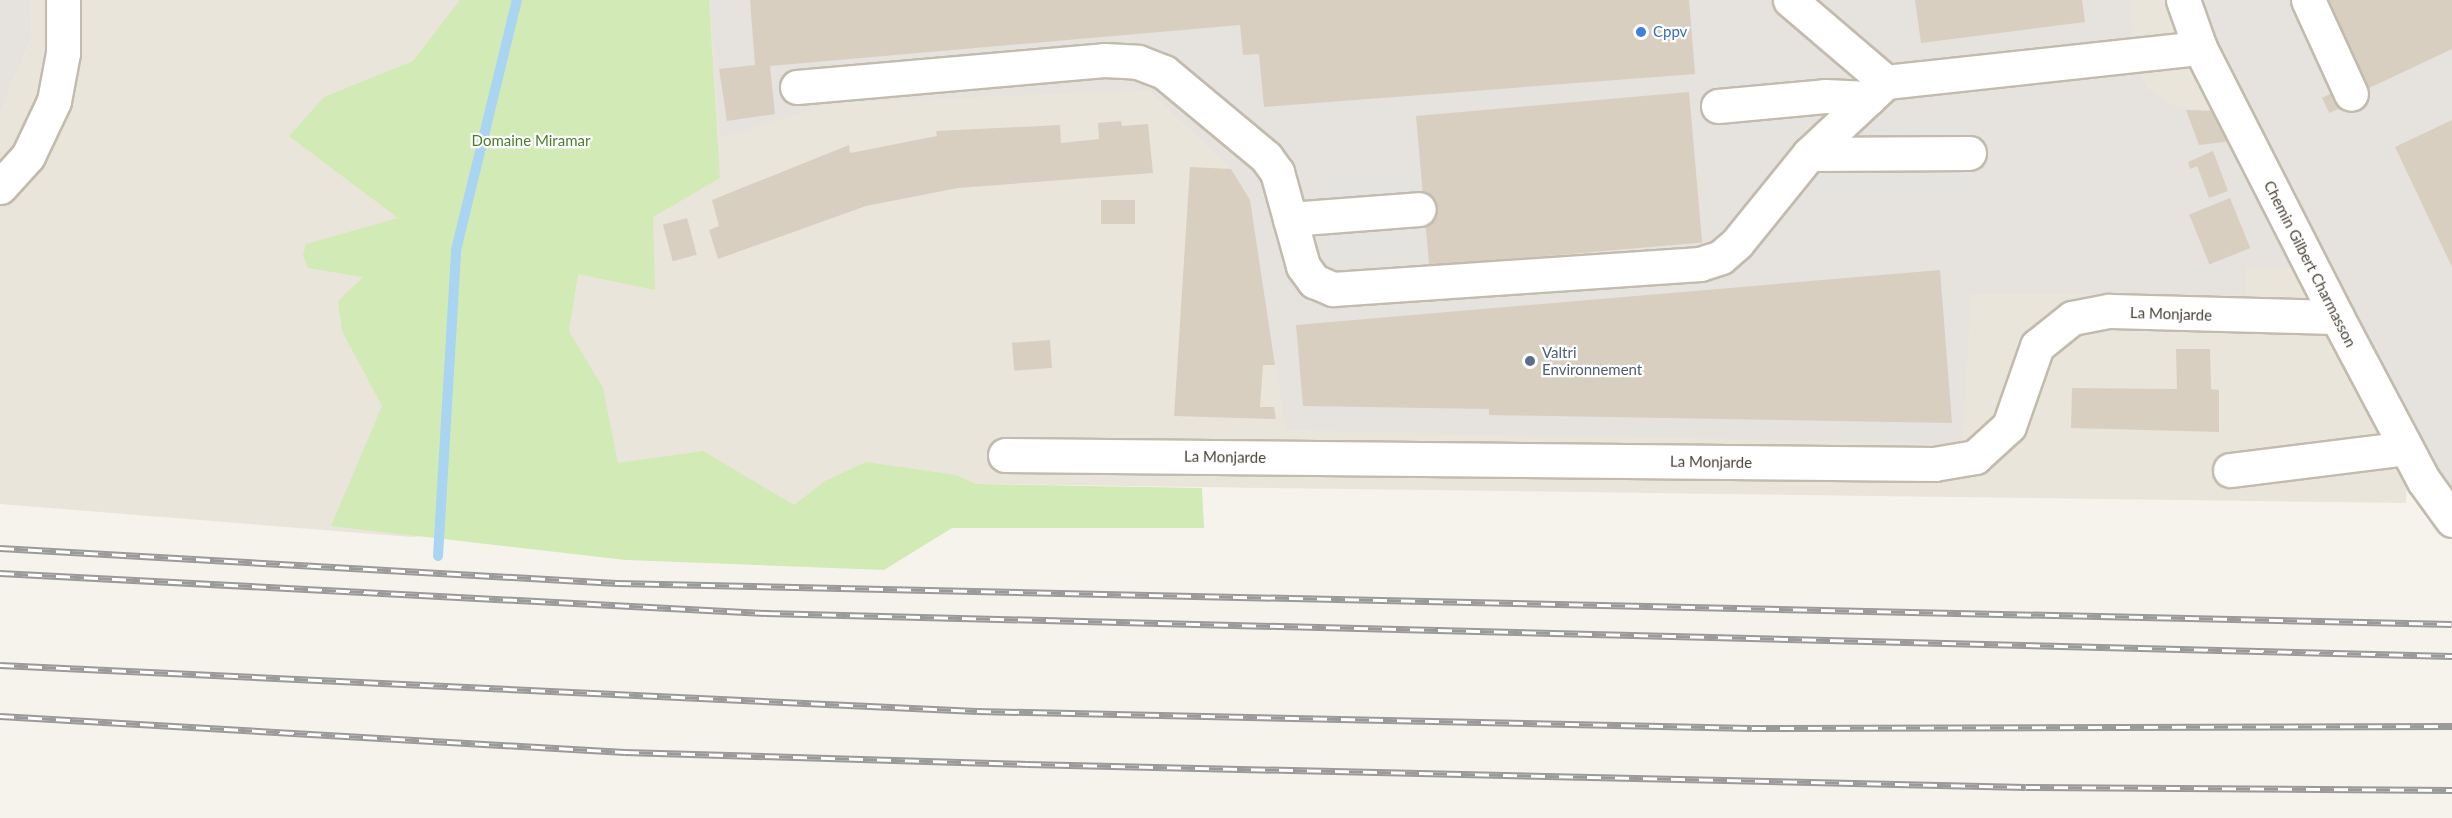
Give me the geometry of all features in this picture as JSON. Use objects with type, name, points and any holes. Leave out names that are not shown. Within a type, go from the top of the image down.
[{"type":"street","points":[[0,187],[28,156],[54,101],[63,53],[63,0]]},
{"type":"street","points":[[1790,0],[1878,90]]},
{"type":"street","name":"Chemin Gilbert Charmasson","points":[[2183,0],[2200,48],[2337,317],[2406,448],[2452,520]]},
{"type":"street","points":[[2308,0],[2351,94]]},
{"type":"street","points":[[1718,106],[1878,90],[2200,48]]},
{"type":"street","points":[[797,87],[1104,60],[1138,62],[1164,72],[1266,157],[1277,172],[1303,266],[1314,281],[1333,289],[1700,264],[1721,257],[1737,243],[1809,154],[1878,90]]},
{"type":"street","points":[[1809,154],[1969,153]]},
{"type":"street","points":[[1290,219],[1419,209]]},
{"type":"street","name":"La Monjarde","points":[[1005,455],[1934,464],[1975,457],[2008,426],[2037,346],[2072,318],[2109,311],[2337,317]]},
{"type":"street","points":[[2229,470],[2406,448]]},
{"type":"shaded area","points":[[0,0],[30,0],[32,37],[0,113]]},
{"type":"shaded area","points":[[30,0],[2452,0],[2452,490],[2407,479],[2406,503],[976,484],[955,497],[411,537],[0,504],[0,113],[32,37]]},
{"type":"shaded area","points":[[710,0],[2130,0],[2133,60],[2147,88],[2179,108],[2217,111],[2296,269],[2246,267],[2245,295],[1971,294],[1962,444],[1286,430],[1250,200],[1231,169],[1149,90],[831,103],[720,138]]},
{"type":"shaded area","points":[[2199,0],[2452,0],[2452,496],[2219,50]]},
{"type":"shaded area","points":[[1818,69],[1823,113],[1802,126],[1720,131],[1714,76]]},
{"type":"shaded area","points":[[1891,117],[1970,117],[1968,194],[1819,201],[1817,154]]},
{"type":"shaded area","points":[[1417,170],[1423,254],[1331,260],[1325,176]]},
{"type":"green space","name":"Domaine Miramar","points":[[460,0],[709,0],[720,178],[653,217],[655,290],[578,274],[569,331],[603,388],[618,463],[703,451],[794,505],[825,481],[866,462],[956,475],[976,484],[1202,488],[1204,528],[952,528],[884,570],[626,560],[331,526],[382,406],[342,331],[338,301],[363,277],[308,268],[303,255],[306,244],[398,218],[289,136],[324,97],[413,61]]},
{"type":"building","points":[[750,0],[1689,0],[1695,74],[1264,107],[1259,54],[1243,55],[1240,25],[770,66],[775,114],[727,121],[719,69],[755,65]]},
{"type":"building","points":[[1915,0],[2082,0],[2085,22],[1921,43]]},
{"type":"building","points":[[2325,0],[2452,0],[2452,49],[2367,89]]},
{"type":"building","points":[[1689,92],[1702,242],[1429,266],[1416,116]]},
{"type":"building","points":[[2332,93],[2339,108],[2329,113],[2322,98]]},
{"type":"building","points":[[2186,110],[2217,111],[2232,141],[2199,145]]},
{"type":"building","points":[[2452,120],[2452,267],[2395,147]]},
{"type":"building","points":[[1121,121],[1122,126],[1148,124],[1153,173],[958,188],[866,206],[718,259],[709,230],[719,226],[712,200],[849,145],[850,153],[937,136],[936,131],[1060,125],[1061,143],[1099,139],[1098,123]]},
{"type":"building","points":[[2213,151],[2228,191],[2209,198],[2197,166],[2190,169],[2188,162]]},
{"type":"building","points":[[1190,167],[1231,169],[1250,200],[1275,365],[1263,365],[1260,407],[1274,407],[1276,419],[1174,416]]},
{"type":"building","points":[[2230,198],[2250,248],[2209,265],[2189,214]]},
{"type":"building","points":[[1101,200],[1135,200],[1135,224],[1101,224]]},
{"type":"building","points":[[687,218],[697,255],[673,261],[663,224]]},
{"type":"building","points":[[1940,270],[1952,423],[1489,415],[1489,409],[1303,406],[1296,325]]},
{"type":"building","points":[[1050,340],[1052,368],[1014,371],[1012,343]]},
{"type":"building","points":[[2176,349],[2210,349],[2211,389],[2219,390],[2219,432],[2071,428],[2072,388],[2177,389]]},
{"type":"waterway","points":[[438,556],[456,250],[517,0]]},
{"type":"railway","points":[[0,548],[617,583],[2452,624]]},
{"type":"railway","points":[[0,573],[766,613],[2452,656]]},
{"type":"railway","points":[[0,665],[977,711],[1752,728],[2452,726]]},
{"type":"railway","points":[[0,716],[625,752],[1027,764],[2026,787],[2452,790]]},
{"type":"place","name":"Cppv","points":[[1641,32]]},
{"type":"place","name":"Valtri Environnement","points":[[1530,361]]}]
